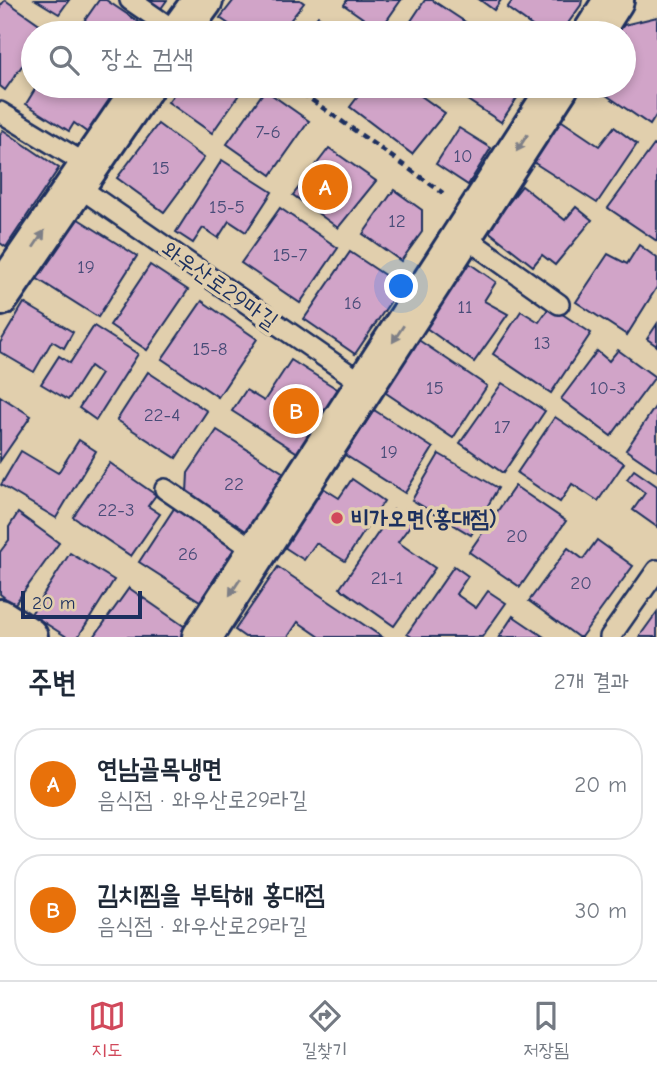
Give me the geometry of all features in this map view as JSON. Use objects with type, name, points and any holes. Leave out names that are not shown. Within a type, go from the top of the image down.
[{"type":"street","points":[[188,21],[203,0]]},
{"type":"street","points":[[601,21],[614,0]]},
{"type":"street","points":[[0,296],[136,98]]},
{"type":"street","points":[[202,637],[551,98]]},
{"type":"street","points":[[0,619],[28,637]]},
{"type":"lane","points":[[130,0],[161,21]]},
{"type":"lane","name":"와우산로29마길","points":[[0,111],[82,176],[365,385]]},
{"type":"lane","points":[[468,225],[559,304]]},
{"type":"lane","points":[[165,489],[257,552]]},
{"type":"lane","points":[[610,637],[657,570]]},
{"type":"path","points":[[307,98],[468,225]]},
{"type":"building","points":[[5,0],[35,21],[21,21],[21,67],[5,90],[0,86],[0,6]]},
{"type":"building","points":[[36,0],[69,0],[59,14]]},
{"type":"building","points":[[99,0],[106,0],[137,21],[84,21]]},
{"type":"building","points":[[145,0],[167,0],[160,10]]},
{"type":"building","points":[[234,0],[300,0],[304,3],[290,21],[224,21],[220,18]]},
{"type":"building","points":[[347,0],[401,0],[386,21],[367,21],[344,5]]},
{"type":"building","points":[[425,0],[432,0],[464,21],[411,21]]},
{"type":"building","points":[[480,0],[501,0],[494,10]]},
{"type":"building","points":[[513,0],[582,0],[570,21],[525,21],[507,8]]},
{"type":"building","points":[[657,17],[657,114],[650,125],[611,98],[636,98],[636,22]]},
{"type":"building","points":[[30,98],[121,98],[95,138],[74,123],[69,131],[26,104]]},
{"type":"building","points":[[171,98],[237,98],[212,133],[168,102]]},
{"type":"building","points":[[259,98],[276,98],[309,121],[271,175],[227,144]]},
{"type":"building","points":[[357,98],[424,98],[445,113],[412,154],[350,107]]},
{"type":"building","points":[[464,98],[517,98],[501,122]]},
{"type":"building","points":[[559,119],[599,146],[614,127],[637,144],[597,203],[533,162]]},
{"type":"building","points":[[158,124],[204,158],[164,212],[117,178]]},
{"type":"building","points":[[459,128],[491,148],[468,185],[436,164]]},
{"type":"building","points":[[3,130],[59,168],[6,247],[0,243],[0,134]]},
{"type":"building","points":[[654,145],[657,147],[657,241],[608,208]]},
{"type":"building","points":[[329,148],[376,181],[338,228],[293,195]]},
{"type":"building","points":[[222,160],[272,192],[246,232],[229,221],[218,238],[203,228],[193,243],[176,232]]},
{"type":"building","points":[[522,186],[565,220],[576,207],[592,220],[555,265],[542,255],[533,266],[487,230]]},
{"type":"building","points":[[394,190],[422,210],[422,232],[401,261],[363,234]]},
{"type":"building","points":[[280,208],[338,248],[300,303],[241,263]]},
{"type":"building","points":[[75,217],[137,256],[98,317],[36,278]]},
{"type":"building","points":[[639,245],[657,258],[657,287],[627,335],[576,302],[608,254],[627,264]]},
{"type":"building","points":[[350,252],[401,286],[355,354],[304,319]]},
{"type":"building","points":[[466,261],[496,282],[484,301],[508,314],[474,362],[422,325]]},
{"type":"building","points":[[150,265],[188,290],[147,350],[110,325]]},
{"type":"building","points":[[202,301],[257,339],[218,397],[162,359]]},
{"type":"building","points":[[24,303],[73,332],[64,348],[52,341],[34,372],[0,352],[0,343]]},
{"type":"building","points":[[550,306],[591,333],[551,393],[493,354],[521,311],[539,322]]},
{"type":"building","points":[[657,324],[657,346],[647,339]]},
{"type":"building","points":[[94,326],[138,354],[96,420],[79,408],[101,374],[90,366],[68,400],[41,384],[59,356],[70,363]]},
{"type":"building","points":[[417,339],[487,386],[453,438],[383,391]]},
{"type":"building","points":[[618,350],[655,377],[611,436],[561,399],[597,351],[609,361]]},
{"type":"building","points":[[291,360],[342,392],[301,455],[232,411],[246,390],[264,401]]},
{"type":"building","points":[[148,372],[207,411],[176,458],[117,420]]},
{"type":"building","points":[[502,383],[545,411],[503,473],[460,443]]},
{"type":"building","points":[[0,396],[31,416],[0,461]]},
{"type":"building","points":[[657,404],[657,471],[626,450]]},
{"type":"building","points":[[374,410],[433,448],[405,493],[345,455]]},
{"type":"building","points":[[555,417],[624,463],[598,501],[572,484],[560,502],[517,473]]},
{"type":"building","points":[[217,430],[287,475],[248,533],[187,493],[188,473]]},
{"type":"building","points":[[79,440],[96,451],[56,518],[1,485],[21,451],[58,473]]},
{"type":"building","points":[[439,454],[498,488],[471,535],[412,500]]},
{"type":"building","points":[[110,463],[156,495],[148,506],[160,514],[131,556],[73,517]]},
{"type":"building","points":[[634,470],[657,486],[657,527],[633,510],[645,493],[627,479]]},
{"type":"building","points":[[352,479],[384,501],[345,561],[316,543],[304,560],[281,545],[320,486],[339,498]]},
{"type":"building","points":[[515,486],[566,521],[520,587],[469,552]]},
{"type":"building","points":[[175,507],[236,546],[200,601],[139,562]]},
{"type":"building","points":[[394,510],[412,523],[398,542],[435,568],[394,626],[340,588]]},
{"type":"building","points":[[18,513],[59,543],[14,605],[0,594],[0,552],[9,540],[9,527]]},
{"type":"building","points":[[597,540],[633,566],[581,637],[578,637],[529,601],[568,548],[583,559]]},
{"type":"building","points":[[70,553],[114,580],[78,637],[67,637],[31,614]]},
{"type":"building","points":[[454,566],[468,576],[456,594],[476,608],[488,591],[506,603],[482,637],[412,637],[407,634]]},
{"type":"building","points":[[278,567],[382,637],[320,637],[298,622],[288,637],[245,637],[235,630]]},
{"type":"building","points":[[129,588],[188,629],[182,637],[94,637]]},
{"type":"building","points":[[657,612],[657,637],[639,637]]},
{"type":"building","points":[[513,616],[544,637],[499,637]]},
{"type":"place","name":"연남골목냉면","points":[[325,187]]},
{"type":"place","name":"김치찜을 부탁해 홍대점","points":[[296,411]]},
{"type":"place","name":"비가오면(홍대점)","points":[[337,518]]}]
